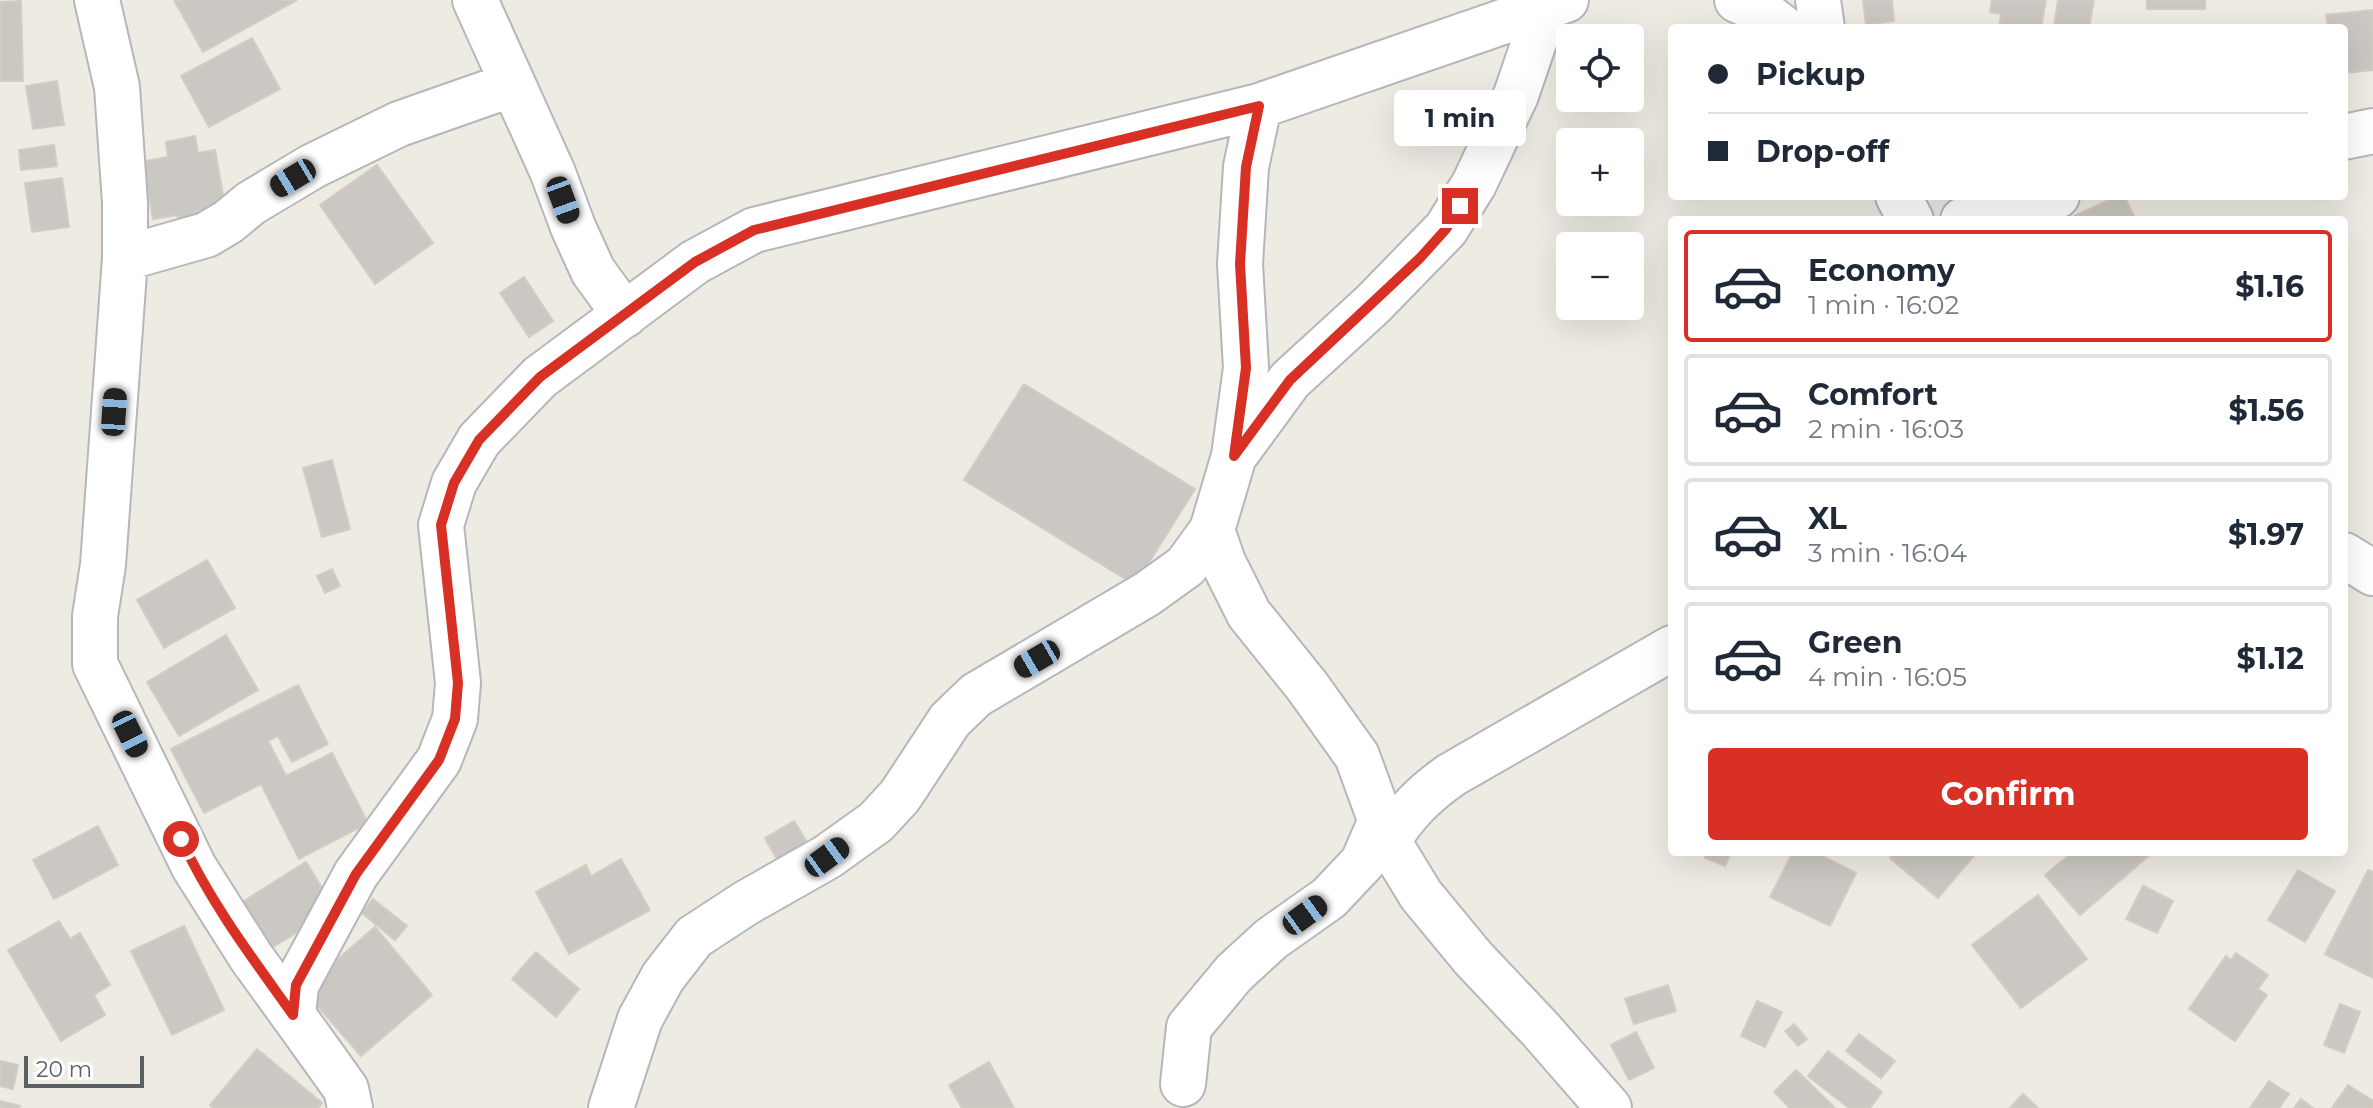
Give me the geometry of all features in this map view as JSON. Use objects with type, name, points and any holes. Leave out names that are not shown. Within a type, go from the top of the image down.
[{"type":"street","points":[[97,0],[117,87],[125,203],[125,258],[103,565],[95,616],[95,664],[194,867],[251,957],[346,1089],[350,1108]]},
{"type":"street","points":[[475,0],[593,271],[625,315]]},
{"type":"street","points":[[1737,0],[1761,11],[1778,24]]},
{"type":"street","points":[[1818,0],[1821,24]]},
{"type":"street","points":[[293,1015],[296,985],[356,874],[439,760],[455,719],[458,683],[441,525],[454,483],[479,440],[540,377],[695,262],[754,230],[1259,106],[1556,3]]},
{"type":"street","points":[[1234,456],[1290,380],[1373,304],[1446,229],[1474,184],[1556,3]]},
{"type":"street","points":[[125,258],[206,235],[251,203],[313,166],[399,124],[513,84]]},
{"type":"street","points":[[611,1108],[640,1019],[663,977],[694,937],[827,857],[876,822],[900,796],[950,720],[976,695],[1186,566],[1212,530],[1234,456],[1246,368],[1240,264],[1246,167],[1259,106]]},
{"type":"street","points":[[2348,136],[2373,131]]},
{"type":"street","points":[[1976,216],[2038,200]]},
{"type":"street","points":[[1212,530],[1223,562],[1249,614],[1307,686],[1357,756],[1384,830],[1421,895],[1609,1108]]},
{"type":"street","points":[[2348,557],[2373,573]]},
{"type":"street","points":[[1183,1084],[1189,1027],[1234,973],[1271,939],[1329,898],[1363,862],[1384,830],[1451,775],[1668,650]]},
{"type":"building","points":[[174,0],[297,0],[203,52]]},
{"type":"building","points":[[1863,0],[1892,0],[1894,21],[1866,24]]},
{"type":"building","points":[[1992,0],[2046,0],[2042,24],[2000,24],[2001,14],[1990,12]]},
{"type":"building","points":[[2058,0],[2094,0],[2090,24],[2055,24]]},
{"type":"building","points":[[2147,0],[2205,0],[2205,9],[2147,9]]},
{"type":"building","points":[[21,1],[23,81],[0,81],[0,2]]},
{"type":"building","points":[[2373,10],[2373,70],[2348,73],[2348,24],[2327,24],[2326,15]]},
{"type":"building","points":[[252,38],[280,89],[209,127],[181,76]]},
{"type":"building","points":[[57,81],[64,125],[33,129],[26,86]]},
{"type":"building","points":[[195,136],[198,153],[215,150],[225,206],[198,211],[199,218],[179,222],[177,215],[153,219],[149,196],[141,197],[135,163],[168,157],[166,142]]},
{"type":"building","points":[[54,145],[57,166],[21,170],[19,150]]},
{"type":"building","points":[[377,165],[433,243],[375,284],[320,205]]},
{"type":"building","points":[[62,178],[69,227],[32,232],[25,183]]},
{"type":"building","points":[[2109,200],[2126,200],[2134,216],[2075,216]]},
{"type":"building","points":[[524,277],[553,321],[529,337],[500,293]]},
{"type":"building","points":[[1024,384],[1195,489],[1135,585],[964,480]]},
{"type":"building","points":[[332,460],[350,529],[322,537],[303,468]]},
{"type":"building","points":[[207,560],[235,608],[164,648],[137,600]]},
{"type":"building","points":[[332,569],[340,586],[325,593],[317,576]]},
{"type":"building","points":[[226,635],[258,690],[179,736],[147,682]]},
{"type":"building","points":[[298,685],[328,744],[292,762],[278,736],[268,741],[286,776],[332,753],[368,823],[299,859],[261,784],[204,813],[171,749]]},
{"type":"building","points":[[794,821],[813,852],[783,870],[765,838]]},
{"type":"building","points":[[98,826],[118,865],[54,899],[33,860]]},
{"type":"building","points":[[1706,856],[1729,856],[1725,866]]},
{"type":"building","points":[[1791,856],[1822,856],[1856,873],[1830,926],[1770,897]]},
{"type":"building","points":[[1892,856],[1974,856],[1938,898],[1890,858]]},
{"type":"building","points":[[2068,856],[2148,856],[2080,915],[2045,875]]},
{"type":"building","points":[[621,859],[650,910],[569,954],[536,892],[586,865],[591,876]]},
{"type":"building","points":[[306,862],[335,909],[270,949],[241,903]]},
{"type":"building","points":[[2298,870],[2335,891],[2305,942],[2268,920]]},
{"type":"building","points":[[2368,870],[2373,872],[2373,978],[2325,954]]},
{"type":"building","points":[[2143,886],[2173,901],[2157,933],[2126,919]]},
{"type":"building","points":[[2038,895],[2087,959],[2021,1008],[1972,945]]},
{"type":"building","points":[[373,899],[407,926],[395,940],[362,913]]},
{"type":"building","points":[[59,921],[70,939],[80,933],[110,985],[94,995],[105,1015],[61,1041],[8,950]]},
{"type":"building","points":[[184,926],[224,1010],[172,1035],[131,951]]},
{"type":"building","points":[[375,927],[432,995],[361,1056],[303,989]]},
{"type":"building","points":[[536,952],[579,989],[556,1017],[512,979]]},
{"type":"building","points":[[2236,953],[2268,975],[2258,989],[2267,995],[2235,1041],[2189,1009],[2226,956],[2231,960]]},
{"type":"building","points":[[1668,985],[1676,1011],[1634,1024],[1625,999]]},
{"type":"building","points":[[1757,1001],[1782,1012],[1765,1047],[1741,1036]]},
{"type":"building","points":[[2340,1004],[2360,1012],[2344,1053],[2324,1045]]},
{"type":"building","points":[[1794,1024],[1807,1039],[1798,1046],[1785,1031]]},
{"type":"building","points":[[1636,1032],[1654,1068],[1629,1080],[1611,1045]]},
{"type":"building","points":[[1859,1034],[1895,1061],[1881,1078],[1846,1051]]},
{"type":"building","points":[[257,1049],[322,1103],[318,1108],[213,1108],[210,1105]]},
{"type":"building","points":[[1828,1051],[1882,1092],[1870,1108],[1849,1108],[1808,1076]]},
{"type":"building","points":[[0,1061],[18,1065],[13,1089],[0,1086]]},
{"type":"building","points":[[989,1062],[1014,1108],[962,1108],[949,1085]]},
{"type":"building","points":[[1796,1070],[1835,1108],[1790,1108],[1774,1092]]},
{"type":"building","points":[[2269,1081],[2289,1094],[2279,1108],[2250,1108]]},
{"type":"building","points":[[2348,1085],[2373,1101],[2373,1108],[2332,1108]]},
{"type":"building","points":[[2023,1094],[2038,1108],[2010,1108]]},
{"type":"building","points":[[2301,1099],[2313,1108],[2294,1108]]},
{"type":"building","points":[[0,1101],[20,1106],[0,1108]]},
{"type":"route","points":[[181,839],[194,867],[251,957],[293,1015],[296,985],[356,874],[439,760],[455,719],[458,683],[441,525],[454,483],[479,440],[540,377],[695,262],[754,230],[1259,106],[1246,167],[1240,264],[1246,368],[1234,456],[1290,380],[1420,258],[1446,229],[1460,206]]}]
